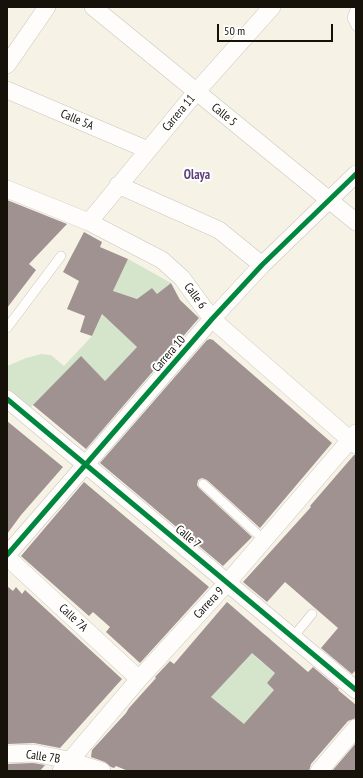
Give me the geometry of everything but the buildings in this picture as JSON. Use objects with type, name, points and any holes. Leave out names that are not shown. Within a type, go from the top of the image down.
[{"type":"street","points":[[7,64],[47,7]]},
{"type":"street","name":"Calle 5","points":[[93,7],[356,222]]},
{"type":"street","name":"Carrera 11","points":[[88,222],[196,92],[272,7]]},
{"type":"street","name":"Calle 5A","points":[[7,90],[148,150]]},
{"type":"street","name":"Carrera 10","points":[[7,556],[212,319],[262,265],[356,174]]},
{"type":"street","points":[[118,185],[219,230],[262,265]]},
{"type":"street","name":"Calle 6","points":[[7,189],[88,222],[162,260],[182,278],[212,319],[354,439]]},
{"type":"street","name":"Calle 7","points":[[7,399],[356,690]]},
{"type":"street","name":"Carrera 9","points":[[65,766],[139,679],[228,582],[354,439]]},
{"type":"street","name":"Calle 7A","points":[[7,556],[139,679]]},
{"type":"street","points":[[319,771],[356,728]]},
{"type":"street","name":"Calle 7B","points":[[7,754],[34,753],[65,766],[102,771]]},
{"type":"lane","points":[[356,7],[352,18],[356,26]]},
{"type":"lane","points":[[7,328],[61,256]]},
{"type":"lane","points":[[203,484],[264,540]]},
{"type":"lane","points":[[293,637],[312,614]]},
{"type":"green space","points":[[128,259],[171,283],[157,294],[152,288],[137,299],[122,294],[105,317],[137,347],[105,381],[81,357],[30,408],[7,389],[7,366],[26,358],[41,354],[51,355],[64,366],[92,336]]},
{"type":"green space","points":[[266,635],[271,639],[255,656],[275,673],[267,683],[284,699],[250,729],[211,697]]},
{"type":"cycle path","points":[[7,555],[212,319],[262,265],[356,174]]},
{"type":"cycle path","points":[[7,399],[356,690]]},
{"type":"district","name":"Olaya","points":[[197,175]]}]
